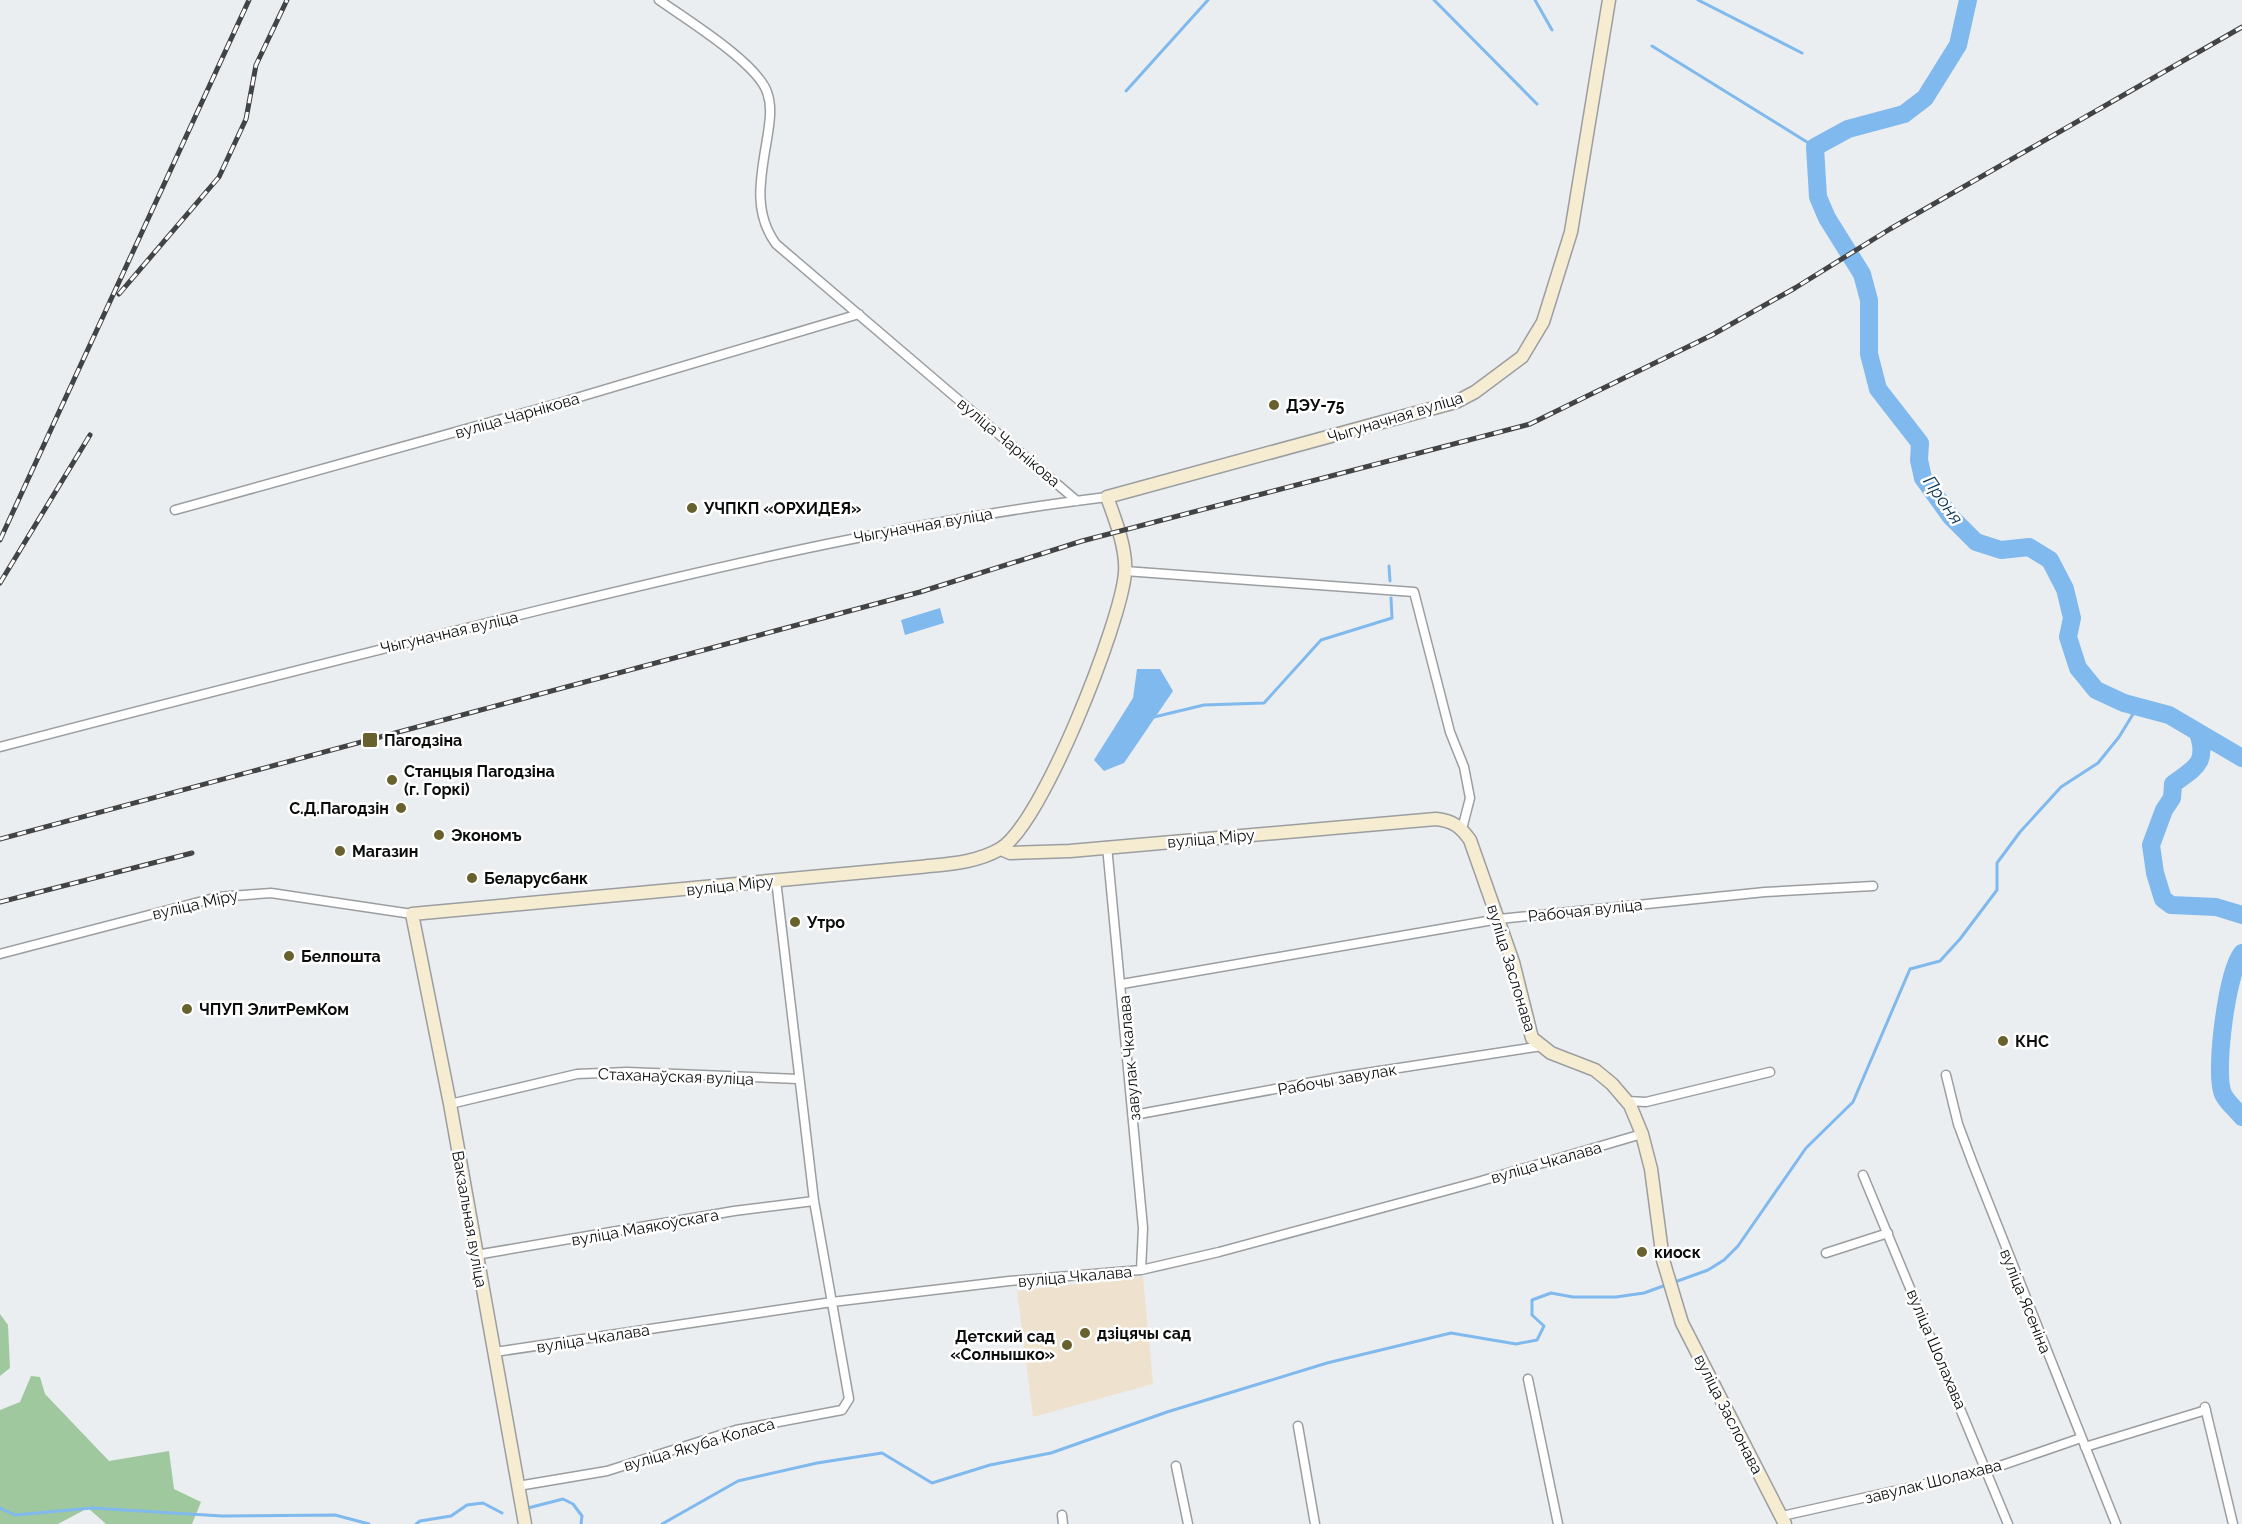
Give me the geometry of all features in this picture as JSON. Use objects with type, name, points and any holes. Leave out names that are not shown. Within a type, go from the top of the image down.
[{"type":"street","name":"вуліца Чарнікова","points":[[659,0],[744,62],[767,91],[771,111],[759,194],[766,231],[776,244],[1077,501]]},
{"type":"street","name":"Чыгуначная вуліца","points":[[0,747],[313,664],[670,578],[905,527],[1107,497],[1456,402],[1475,392],[1522,357],[1544,322],[1571,232],[1609,0]]},
{"type":"street","name":"вуліца Чарнікова","points":[[175,510],[523,413],[858,314]]},
{"type":"street","points":[[1001,849],[1028,818],[1040,797],[1072,728],[1118,609],[1125,571],[1118,532],[1107,497]]},
{"type":"street","points":[[1125,571],[1414,592],[1450,732],[1464,767],[1470,798],[1462,830]]},
{"type":"street","name":"вуліца Міру","points":[[0,954],[218,897],[243,893],[272,893],[412,914],[970,861],[1001,849],[1010,853],[1436,819],[1451,821],[1462,830]]},
{"type":"street","name":"вуліца Заслонава","points":[[1462,830],[1470,840],[1499,919],[1513,962],[1526,1022],[1532,1038],[1542,1046],[1595,1070],[1627,1101],[1642,1134],[1651,1169],[1663,1260],[1682,1323],[1784,1520]]},
{"type":"street","name":"завулак Чкалава","points":[[1107,846],[1134,1115],[1143,1228],[1141,1270]]},
{"type":"street","points":[[776,880],[814,1201],[832,1302]]},
{"type":"street","name":"Рабочая вуліца","points":[[1122,984],[1499,919],[1765,892],[1873,886]]},
{"type":"street","name":"Вакзальная вуліца","points":[[412,914],[450,1104],[525,1524]]},
{"type":"street","name":"Рабочы завулак","points":[[1134,1115],[1340,1077],[1542,1046]]},
{"type":"street","points":[[1627,1101],[1646,1102],[1770,1071]]},
{"type":"street","name":"Стаханаўская вуліца","points":[[450,1104],[577,1074],[627,1072],[798,1079]]},
{"type":"street","name":"вуліца Ясеніна","points":[[1946,1075],[1958,1124],[1973,1164],[2116,1524]]},
{"type":"street","name":"вуліца Чкалава","points":[[495,1352],[832,1302],[1141,1270],[1219,1252],[1642,1134]]},
{"type":"street","name":"вуліца Шолахава","points":[[1863,1175],[1988,1470],[2008,1524]]},
{"type":"street","name":"вуліца Маякоўскага","points":[[476,1255],[734,1211],[814,1201]]},
{"type":"street","points":[[1826,1253],[1888,1233]]},
{"type":"street","name":"вуліца Якуба Коласа","points":[[518,1486],[607,1471],[736,1430],[842,1410],[849,1400],[832,1302]]},
{"type":"street","points":[[1528,1379],[1558,1524]]},
{"type":"street","name":"завулак Шолахава","points":[[1784,1520],[1988,1470],[2206,1409],[2234,1524]]},
{"type":"street","points":[[1298,1426],[1315,1524]]},
{"type":"street","points":[[1176,1466],[1188,1524]]},
{"type":"shaded area","name":"дзіцячы сад","points":[[1143,1276],[1153,1384],[1033,1417],[1017,1291]]},
{"type":"green space","points":[[0,1314],[8,1325],[10,1368],[0,1376]]},
{"type":"green space","points":[[31,1376],[40,1377],[45,1394],[109,1461],[169,1451],[174,1489],[201,1502],[192,1524],[106,1524],[88,1508],[58,1524],[0,1524],[0,1410],[20,1402]]},
{"type":"water","points":[[940,608],[944,623],[905,635],[901,620]]},
{"type":"water","points":[[1137,669],[1160,669],[1173,691],[1124,763],[1104,771],[1094,760],[1133,698]]},
{"type":"waterway","points":[[1126,91],[1208,0]]},
{"type":"waterway","points":[[1434,0],[1537,104]]},
{"type":"waterway","points":[[1535,0],[1552,30]]},
{"type":"waterway","points":[[1698,0],[1802,53]]},
{"type":"waterway","name":"Проня","points":[[1968,0],[1958,45],[1925,98],[1904,114],[1848,129],[1815,147],[1818,197],[1827,218],[1862,274],[1869,300],[1869,354],[1878,389],[1920,443],[1919,460],[1923,478],[1951,517],[1976,542],[2001,550],[2029,547],[2050,560],[2065,589],[2072,618],[2068,637],[2078,668],[2096,690],[2124,703],[2169,715],[2242,758]]},
{"type":"waterway","points":[[1652,46],[1815,147]]},
{"type":"waterway","points":[[1389,566],[1390,581]]},
{"type":"waterway","points":[[1154,717],[1204,705],[1264,703],[1321,640],[1392,618],[1391,598]]},
{"type":"waterway","points":[[1672,1283],[1708,1270],[1724,1260],[1738,1246],[1806,1148],[1853,1102],[1910,969],[1940,961],[1960,939],[1997,890],[1997,863],[2020,832],[2061,787],[2098,763],[2119,737],[2138,706]]},
{"type":"waterway","points":[[2198,733],[2202,751],[2201,758],[2194,768],[2173,784],[2172,798],[2164,810],[2151,845],[2155,873],[2163,899],[2171,905],[2216,907],[2242,915]]},
{"type":"waterway","points":[[2242,953],[2227,999],[2220,1062],[2223,1094],[2242,1117]]},
{"type":"waterway","points":[[662,1524],[738,1481],[817,1463],[882,1453],[932,1483],[990,1465],[1051,1453],[1167,1412],[1327,1363],[1451,1333],[1516,1344],[1537,1340],[1544,1326],[1532,1315],[1532,1300],[1551,1293],[1573,1297],[1616,1297],[1644,1293],[1666,1285]]},
{"type":"waterway","points":[[528,1508],[563,1499],[573,1504],[582,1516],[581,1524]]},
{"type":"waterway","points":[[416,1524],[420,1521],[451,1516],[467,1505],[483,1503],[502,1513]]},
{"type":"waterway","points":[[0,1508],[15,1515],[92,1508],[222,1516],[335,1515],[369,1524]]},
{"type":"railway","points":[[0,540],[249,0]]},
{"type":"railway","points":[[119,294],[219,177],[246,119],[256,65],[287,0]]},
{"type":"railway","points":[[0,839],[920,592],[1082,541],[1530,424],[1712,335],[1795,288],[1890,229],[2242,27]]},
{"type":"railway","points":[[0,583],[90,435]]},
{"type":"railway","points":[[0,902],[192,853]]},
{"type":"place","name":"ДЭУ-75","points":[[1274,405]]},
{"type":"place","name":"УЧПКП «ОРХИДЕЯ»","points":[[692,508]]},
{"type":"place","name":"Пагодзіна","points":[[370,740]]},
{"type":"place","name":"Станцыя Пагодзіна (г. Горкі)","points":[[392,780]]},
{"type":"place","name":"С.Д.Пагодзін","points":[[401,808]]},
{"type":"place","name":"Экономъ","points":[[439,835]]},
{"type":"place","name":"Магазин","points":[[340,851]]},
{"type":"place","name":"Беларусбанк","points":[[472,878]]},
{"type":"place","name":"Утро","points":[[795,922]]},
{"type":"place","name":"Белпошта","points":[[289,956]]},
{"type":"place","name":"ЧПУП ЭлитРемКом","points":[[187,1009]]},
{"type":"place","name":"КНС","points":[[2003,1041]]},
{"type":"place","name":"киоск","points":[[1642,1252]]},
{"type":"place","name":"дзіцячы сад","points":[[1085,1333]]},
{"type":"place","name":"Детский сад «Солнышко»","points":[[1067,1345]]}]
